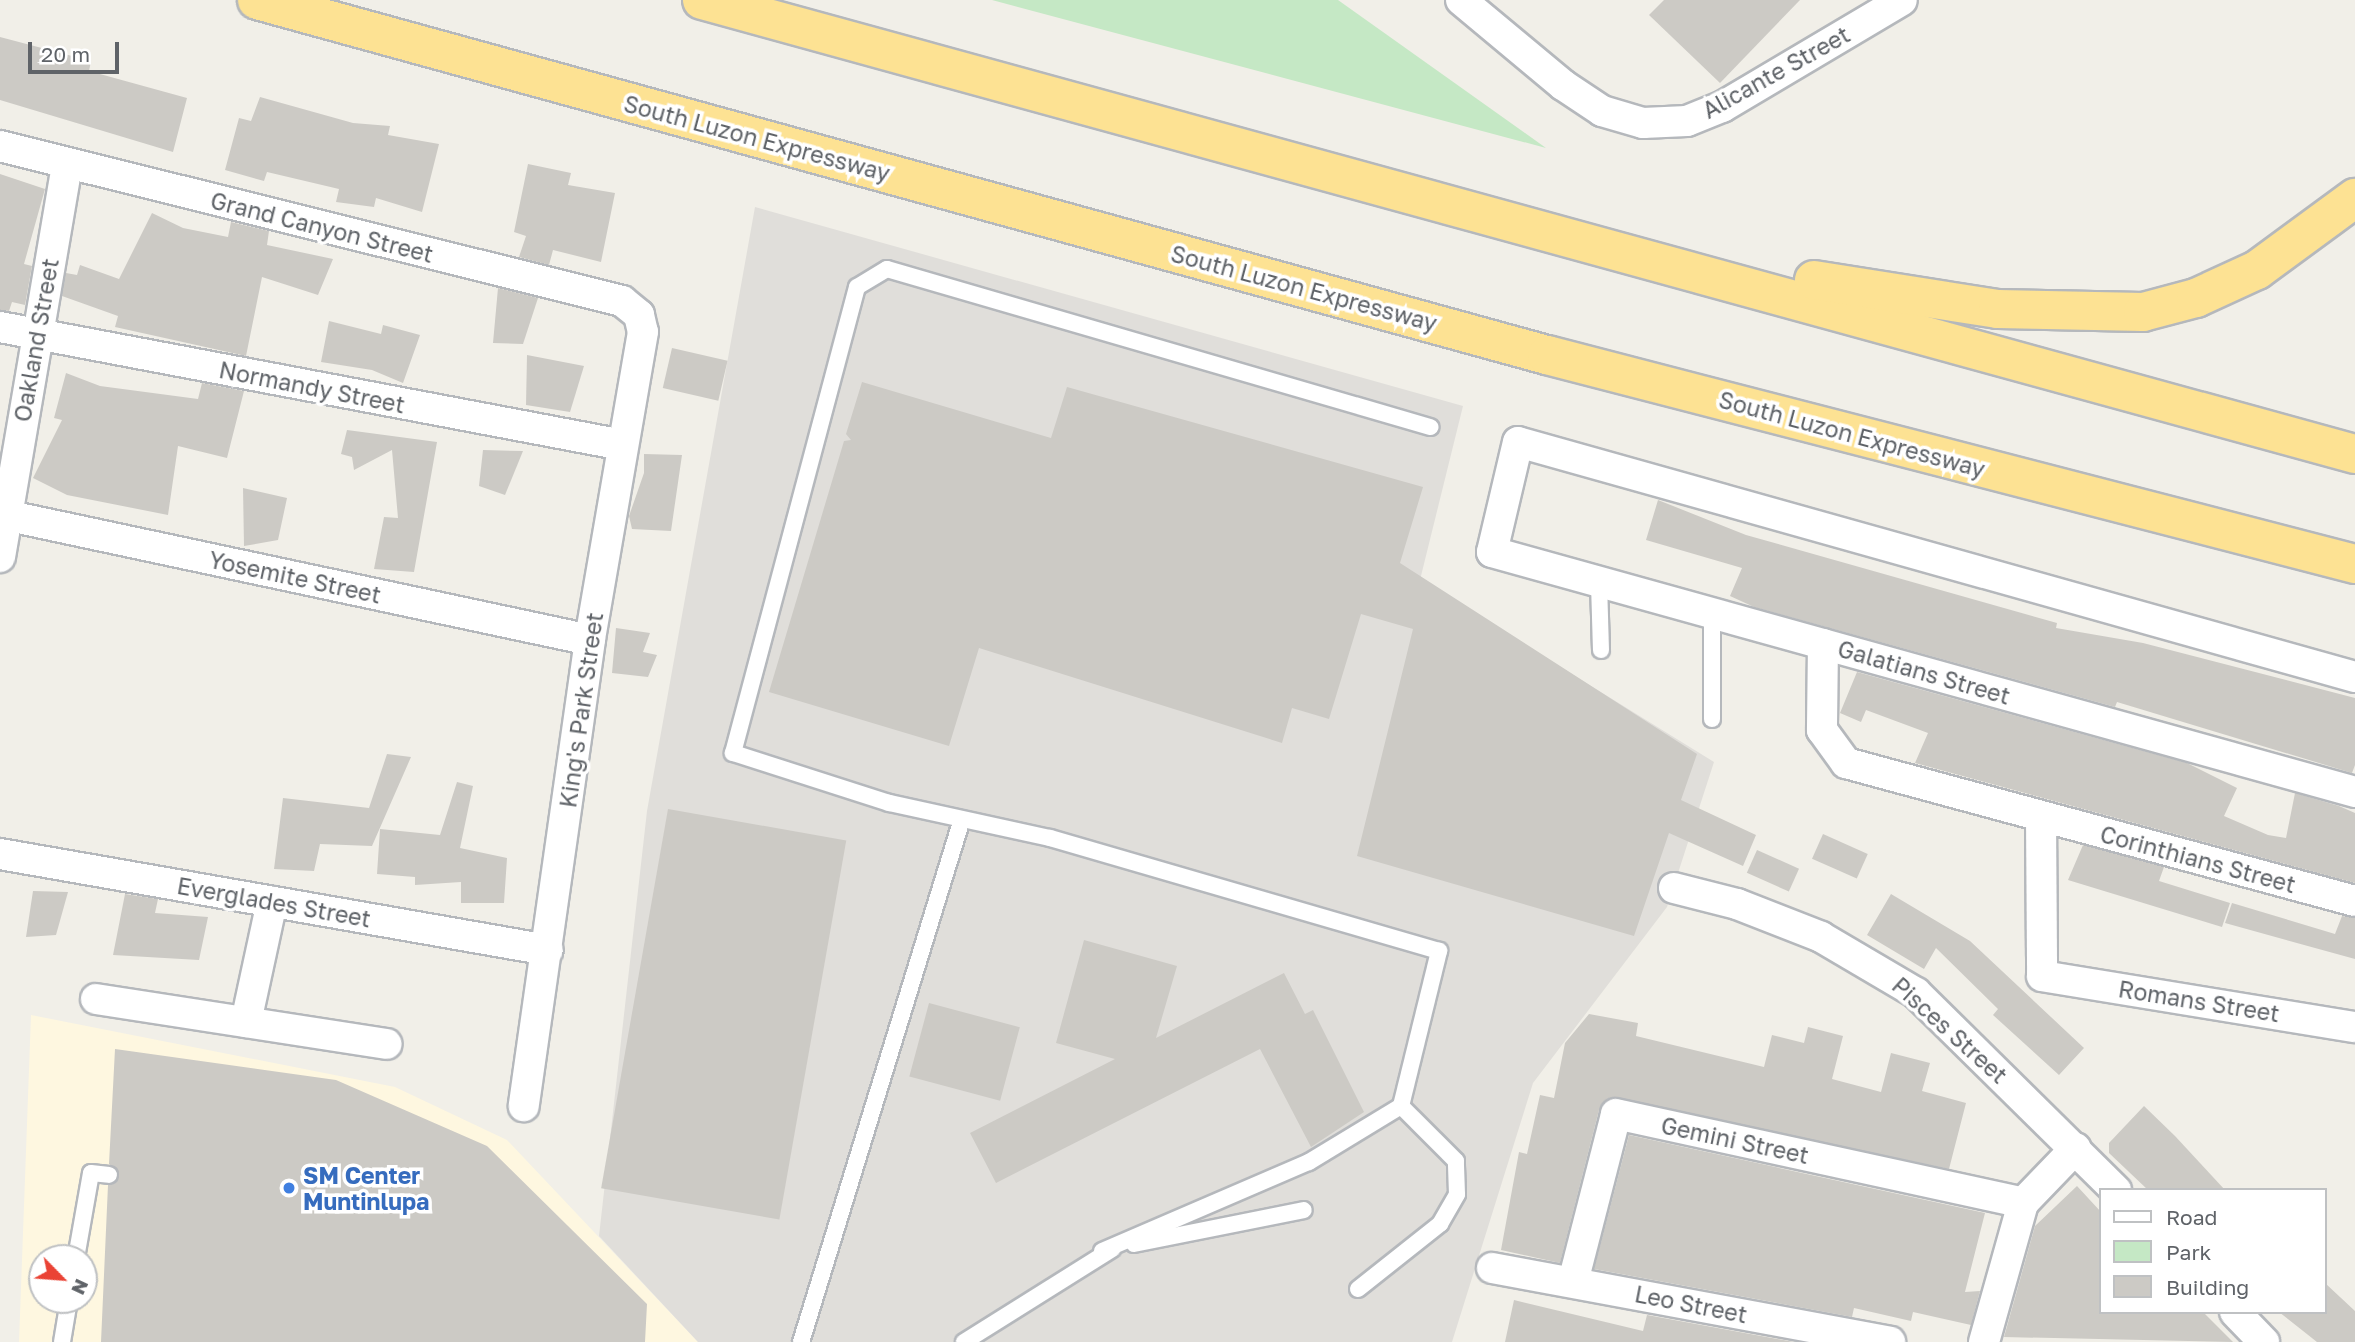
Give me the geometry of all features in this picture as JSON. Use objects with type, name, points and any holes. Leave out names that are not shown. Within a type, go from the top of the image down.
[{"type":"highway","name":"South Luzon Expressway","points":[[257,0],[1548,355],[2348,565]]},
{"type":"highway","points":[[702,0],[1724,277],[2355,454]]},
{"type":"highway","points":[[1724,277],[1822,280],[1998,309],[2143,312],[2196,298],[2257,270],[2355,198]]},
{"type":"street","name":"Alicante Street","points":[[1461,0],[1563,85],[1602,111],[1643,123],[1687,121],[1722,107],[1882,5]]},
{"type":"street","name":"Grand Canyon Street","points":[[0,146],[622,301],[639,315]]},
{"type":"street","name":"Oakland Street","points":[[0,557],[3,515],[67,164]]},
{"type":"street","name":"King's Park Street","points":[[524,1106],[590,640],[643,332],[639,315]]},
{"type":"street","name":"Normandy Street","points":[[0,327],[623,445]]},
{"type":"street","name":"Galatians Street","points":[[2355,677],[1518,442],[1492,552],[2355,792]]},
{"type":"street","name":"Yosemite Street","points":[[3,515],[590,640]]},
{"type":"street","name":"Corinthians Street","points":[[1823,644],[1822,730],[1846,763],[2355,901]]},
{"type":"street","name":"Romans Street","points":[[2041,817],[2042,976],[2355,1027]]},
{"type":"street","name":"Everglades Street","points":[[0,854],[548,950]]},
{"type":"street","name":"Pisces Street","points":[[1674,888],[1737,904],[1867,960],[1916,993],[2114,1188]]},
{"type":"street","points":[[246,1022],[272,902]]},
{"type":"street","points":[[96,999],[387,1044]]},
{"type":"street","name":"Gemini Street","points":[[1573,1282],[1616,1114],[2024,1203]]},
{"type":"street","points":[[1984,1342],[2024,1203],[2076,1148]]},
{"type":"street","name":"Leo Street","points":[[1492,1268],[1889,1342]]},
{"type":"street","points":[[2237,1314],[2264,1342]]},
{"type":"lane","points":[[964,1342],[1102,1251],[1309,1162],[1401,1107],[1439,951],[1050,838],[962,819],[733,753],[858,287],[887,270],[1430,427]]},
{"type":"lane","points":[[1599,583],[1601,650]]},
{"type":"lane","points":[[1712,613],[1712,719]]},
{"type":"lane","points":[[801,1342],[962,819]]},
{"type":"lane","points":[[1359,1289],[1440,1224],[1457,1194],[1456,1161],[1401,1107]]},
{"type":"lane","points":[[78,1244],[91,1174],[109,1175]]},
{"type":"lane","points":[[1102,1251],[1304,1210]]},
{"type":"lane","points":[[62,1342],[67,1314]]},
{"type":"shaded area","points":[[755,207],[1463,406],[1420,580],[1714,762],[1667,907],[1533,1083],[1452,1342],[698,1342],[599,1236],[647,811]]},
{"type":"shaded area","name":"SM Center Muntinlupa","points":[[31,1015],[395,1087],[507,1140],[698,1342],[19,1342]]},
{"type":"green space","points":[[992,0],[1338,0],[1546,148]]},
{"type":"building","points":[[1664,0],[1800,0],[1720,83],[1649,15]]},
{"type":"building","points":[[0,37],[91,61],[89,71],[187,98],[173,152],[0,100]]},
{"type":"building","points":[[260,97],[353,123],[390,126],[388,135],[439,144],[422,212],[376,198],[374,207],[336,202],[339,189],[267,172],[264,181],[225,170],[239,118],[251,121]]},
{"type":"building","points":[[528,164],[571,173],[568,185],[615,193],[601,262],[553,250],[549,265],[519,257],[526,236],[514,232]]},
{"type":"building","points":[[0,174],[45,189],[24,264],[32,266],[25,305],[12,302],[9,311],[0,310]]},
{"type":"building","points":[[152,213],[183,228],[228,237],[231,222],[269,231],[267,245],[333,259],[318,295],[262,277],[246,356],[115,327],[118,316],[62,296],[66,273],[77,275],[80,265],[119,279]]},
{"type":"building","points":[[498,288],[538,298],[523,344],[493,343]]},
{"type":"building","points":[[329,321],[381,334],[383,325],[420,335],[403,383],[372,370],[321,362]]},
{"type":"building","points":[[672,348],[728,361],[718,401],[663,388]]},
{"type":"building","points":[[527,355],[584,366],[570,412],[526,405]]},
{"type":"building","points":[[66,373],[100,386],[198,399],[202,383],[244,391],[227,458],[178,446],[168,515],[67,495],[33,478],[62,420],[54,418]]},
{"type":"building","points":[[862,382],[1051,438],[1067,387],[1423,487],[1400,563],[1697,754],[1681,800],[1756,835],[1743,866],[1669,833],[1634,936],[1357,856],[1413,629],[1361,614],[1329,719],[1292,708],[1282,743],[979,648],[949,746],[769,692],[844,441],[851,440],[846,434]]},
{"type":"building","points":[[347,430],[437,442],[414,572],[374,569],[384,517],[398,518],[392,450],[354,470],[352,457],[341,454]]},
{"type":"building","points":[[483,450],[523,451],[505,495],[479,486]]},
{"type":"building","points":[[644,454],[682,455],[671,531],[632,529],[629,516],[644,473]]},
{"type":"building","points":[[243,488],[287,498],[278,540],[244,546]]},
{"type":"building","points":[[1658,500],[1746,535],[2057,623],[2056,628],[2143,643],[2355,698],[2355,765],[2352,773],[2117,702],[2115,707],[1754,607],[1730,596],[1742,568],[1646,540]]},
{"type":"building","points":[[616,628],[650,633],[643,652],[657,655],[648,677],[612,673]]},
{"type":"building","points":[[1857,672],[2187,763],[2237,788],[2224,816],[2268,835],[2286,838],[2295,793],[2339,806],[2355,813],[2355,883],[1915,763],[1928,733],[1866,710],[1861,722],[1840,713]]},
{"type":"building","points":[[387,754],[411,757],[372,846],[320,844],[314,871],[274,869],[283,798],[369,808]]},
{"type":"building","points":[[457,782],[473,786],[460,848],[507,858],[504,903],[461,903],[461,882],[415,885],[415,877],[377,874],[380,829],[440,835]]},
{"type":"building","points":[[668,809],[846,840],[779,1220],[601,1188]]},
{"type":"building","points":[[1823,834],[1868,854],[1857,879],[1812,859]]},
{"type":"building","points":[[2083,845],[2164,867],[2159,881],[2230,903],[2222,927],[2068,880]]},
{"type":"building","points":[[1757,850],[1799,869],[1789,892],[1747,873]]},
{"type":"building","points":[[33,891],[68,892],[56,935],[26,937]]},
{"type":"building","points":[[125,894],[158,899],[155,913],[208,917],[199,960],[113,955]]},
{"type":"building","points":[[1891,894],[1970,941],[2084,1048],[2059,1075],[1993,1015],[1998,1009],[1936,948],[1924,969],[1867,935]]},
{"type":"building","points":[[2232,903],[2335,934],[2342,916],[2355,918],[2355,959],[2225,923]]},
{"type":"building","points":[[1084,940],[1177,966],[1156,1038],[1284,973],[1305,1014],[1313,1010],[1364,1112],[1311,1147],[1260,1049],[996,1183],[970,1133],[1115,1059],[1056,1043]]},
{"type":"building","points":[[929,1003],[1020,1027],[1000,1101],[909,1076]]},
{"type":"building","points":[[1589,1014],[1638,1023],[1636,1036],[1764,1067],[1772,1035],[1804,1043],[1808,1027],[1843,1036],[1832,1079],[1881,1092],[1891,1053],[1930,1063],[1922,1091],[1966,1103],[1949,1169],[1612,1097],[1599,1110],[1560,1263],[1501,1250],[1519,1152],[1527,1154],[1540,1095],[1554,1098],[1565,1043]]},
{"type":"building","name":"SM Center Muntinlupa","points":[[115,1049],[336,1080],[487,1146],[647,1304],[645,1342],[101,1342],[108,1185],[119,1175],[109,1164]]},
{"type":"building","points":[[2144,1106],[2223,1188],[2146,1188],[2109,1153],[2109,1143]]},
{"type":"building","points":[[1629,1135],[1985,1213],[1965,1292],[1980,1291],[1971,1325],[1913,1312],[1911,1321],[1854,1308],[1852,1317],[1594,1269]]},
{"type":"building","points":[[2077,1186],[2100,1211],[2100,1314],[2205,1314],[2233,1342],[2004,1337],[2035,1226]]},
{"type":"building","points":[[2327,1285],[2355,1311],[2355,1342],[2317,1342],[2282,1314],[2327,1314]]},
{"type":"building","points":[[1514,1300],[1643,1331],[1647,1315],[1794,1342],[1505,1342]]},
{"type":"place","name":"SM Center Muntinlupa","points":[[289,1188]]}]
